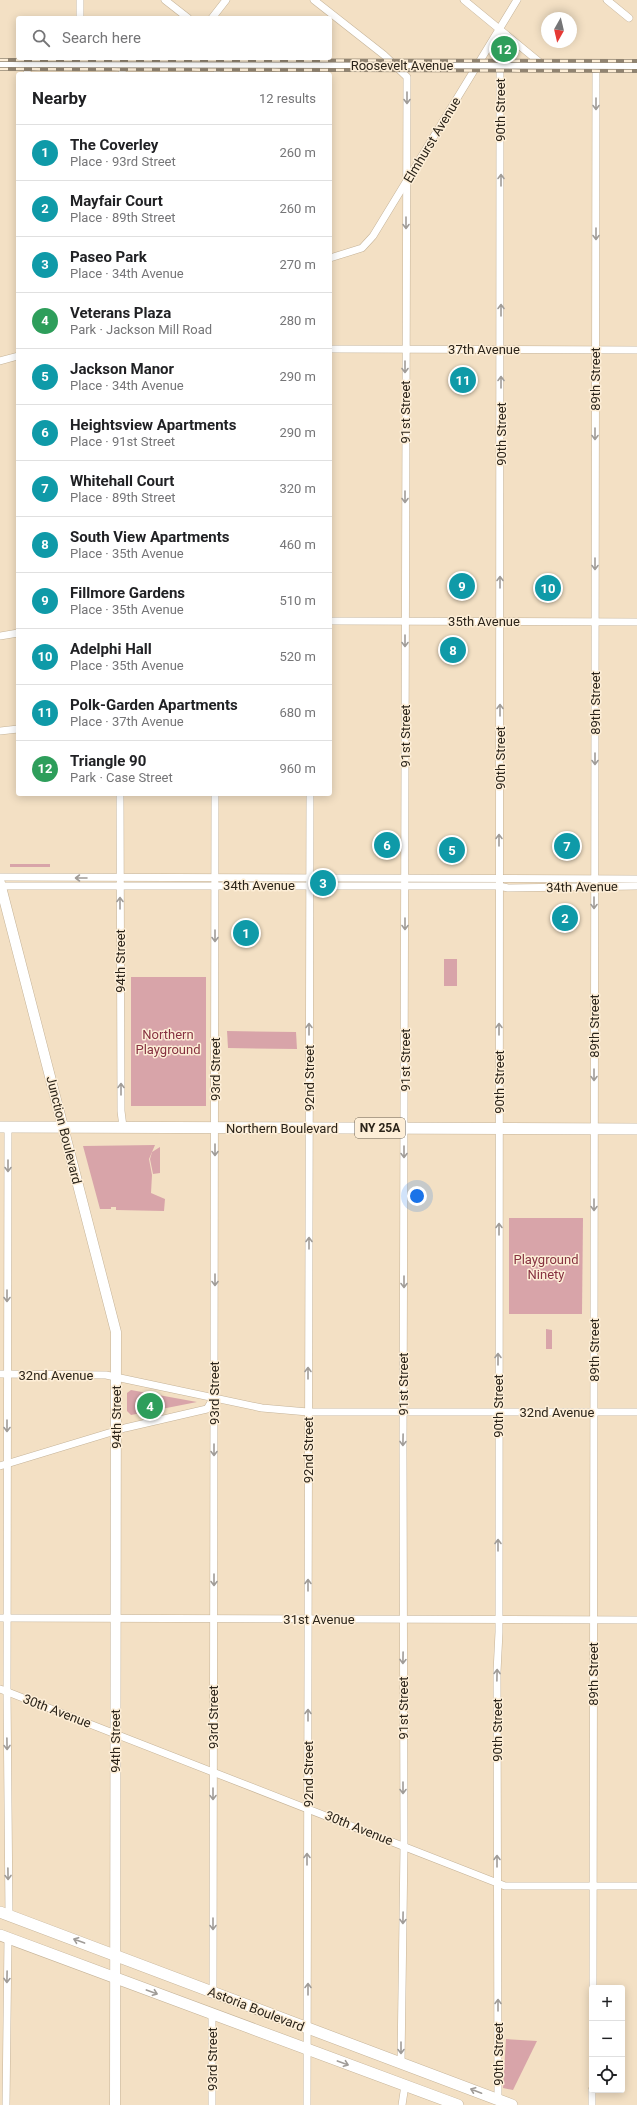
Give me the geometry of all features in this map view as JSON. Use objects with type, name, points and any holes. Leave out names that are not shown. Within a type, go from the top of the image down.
[{"type":"main road","name":"Roosevelt Avenue","points":[[0,64],[28,69],[82,61],[122,69],[179,61],[217,70],[246,65],[312,69],[394,64],[637,65]]},
{"type":"main road","name":"Junction Boulevard","points":[[0,883],[116,1332],[116,1378]]},
{"type":"main road","name":"Northern Boulevard","points":[[4,1127],[637,1129]]},
{"type":"main road","name":"94th Street","points":[[115,2105],[116,1378]]},
{"type":"main road","name":"Astoria Boulevard","points":[[4,1914],[512,2105]]},
{"type":"main road","name":"Astoria Boulevard","points":[[4,1936],[115,1979],[212,2013],[306,2050],[457,2105]]},
{"type":"street","points":[[80,0],[80,16]]},
{"type":"street","points":[[165,0],[185,16]]},
{"type":"street","points":[[214,16],[226,0]]},
{"type":"street","name":"91st Street","points":[[314,0],[394,64],[407,77],[403,1411],[404,1847],[401,2062]]},
{"type":"street","points":[[464,0],[543,65]]},
{"type":"street","name":"Elmhurst Avenue","points":[[332,257],[362,248],[368,243],[406,184],[517,0]]},
{"type":"street","points":[[607,0],[629,18]]},
{"type":"street","points":[[240,60],[246,65]]},
{"type":"street","name":"90th Street","points":[[498,2100],[497,1883],[501,349],[500,65]]},
{"type":"street","name":"89th Street","points":[[593,1985],[596,65]]},
{"type":"street","name":"37th Avenue","points":[[332,349],[637,350]]},
{"type":"street","points":[[0,362],[16,357]]},
{"type":"street","name":"35th Avenue","points":[[332,621],[637,622]]},
{"type":"street","points":[[0,636],[16,633]]},
{"type":"street","points":[[0,731],[16,729]]},
{"type":"street","name":"94th Street","points":[[120,796],[121,1111],[123,1127]]},
{"type":"street","name":"93rd Street","points":[[213,1993],[215,796]]},
{"type":"street","name":"92nd Street","points":[[306,2105],[306,2050],[308,2028],[310,796]]},
{"type":"street","name":"34th Avenue","points":[[0,883],[120,881],[594,882],[637,879]]},
{"type":"street","name":"34th Avenue","points":[[594,882],[637,886]]},
{"type":"street","points":[[4,1127],[4,1914]]},
{"type":"street","name":"32nd Avenue","points":[[4,1374],[106,1375],[270,1409],[308,1412],[637,1412]]},
{"type":"street","points":[[4,1465],[115,1431],[207,1409],[214,1397]]},
{"type":"street","name":"31st Avenue","points":[[3,1618],[637,1620]]},
{"type":"street","name":"30th Avenue","points":[[3,1690],[505,1886],[637,1886]]},
{"type":"street","points":[[4,1936],[6,2105]]},
{"type":"street","name":"93rd Street","points":[[212,2013],[212,2105]]},
{"type":"street","points":[[402,2105],[405,2085]]},
{"type":"street","points":[[592,2093],[592,2105]]},
{"type":"green space","points":[[502,43],[518,56],[495,55]]},
{"type":"green space","points":[[10,864],[50,864],[50,867],[10,867]]},
{"type":"green space","points":[[444,959],[457,959],[457,986],[444,986]]},
{"type":"green space","name":"Northern Playground","points":[[131,977],[206,977],[206,1106],[131,1106]]},
{"type":"green space","points":[[227,1031],[296,1032],[297,1049],[228,1048]]},
{"type":"green space","points":[[155,1145],[149,1159],[152,1175],[151,1193],[165,1199],[164,1211],[116,1210],[116,1207],[111,1207],[111,1209],[100,1209],[83,1146]]},
{"type":"green space","points":[[160,1147],[160,1173],[153,1174],[150,1159],[152,1152]]},
{"type":"green space","name":"Playground Ninety","points":[[509,1218],[583,1218],[582,1314],[509,1314]]},
{"type":"green space","points":[[546,1329],[552,1330],[552,1349],[546,1349]]},
{"type":"green space","points":[[131,1390],[197,1402],[131,1415],[127,1411],[127,1393]]},
{"type":"green space","points":[[506,2039],[537,2041],[513,2090],[503,2088]]},
{"type":"railway","points":[[0,60],[637,61]]},
{"type":"railway","points":[[0,69],[637,71]]},
{"type":"place","name":"Triangle 90","points":[[504,49]]},
{"type":"place","name":"Polk-Garden Apartments","points":[[463,380]]},
{"type":"place","name":"Fillmore Gardens","points":[[462,586]]},
{"type":"place","name":"Adelphi Hall","points":[[548,588]]},
{"type":"place","name":"South View Apartments","points":[[453,650]]},
{"type":"place","name":"Heightsview Apartments","points":[[387,845]]},
{"type":"place","name":"Whitehall Court","points":[[567,846]]},
{"type":"place","name":"Jackson Manor","points":[[452,850]]},
{"type":"place","name":"Paseo Park","points":[[323,883]]},
{"type":"place","name":"Mayfair Court","points":[[565,918]]},
{"type":"place","name":"The Coverley","points":[[246,933]]},
{"type":"place","name":"Veterans Plaza","points":[[150,1406]]}]
